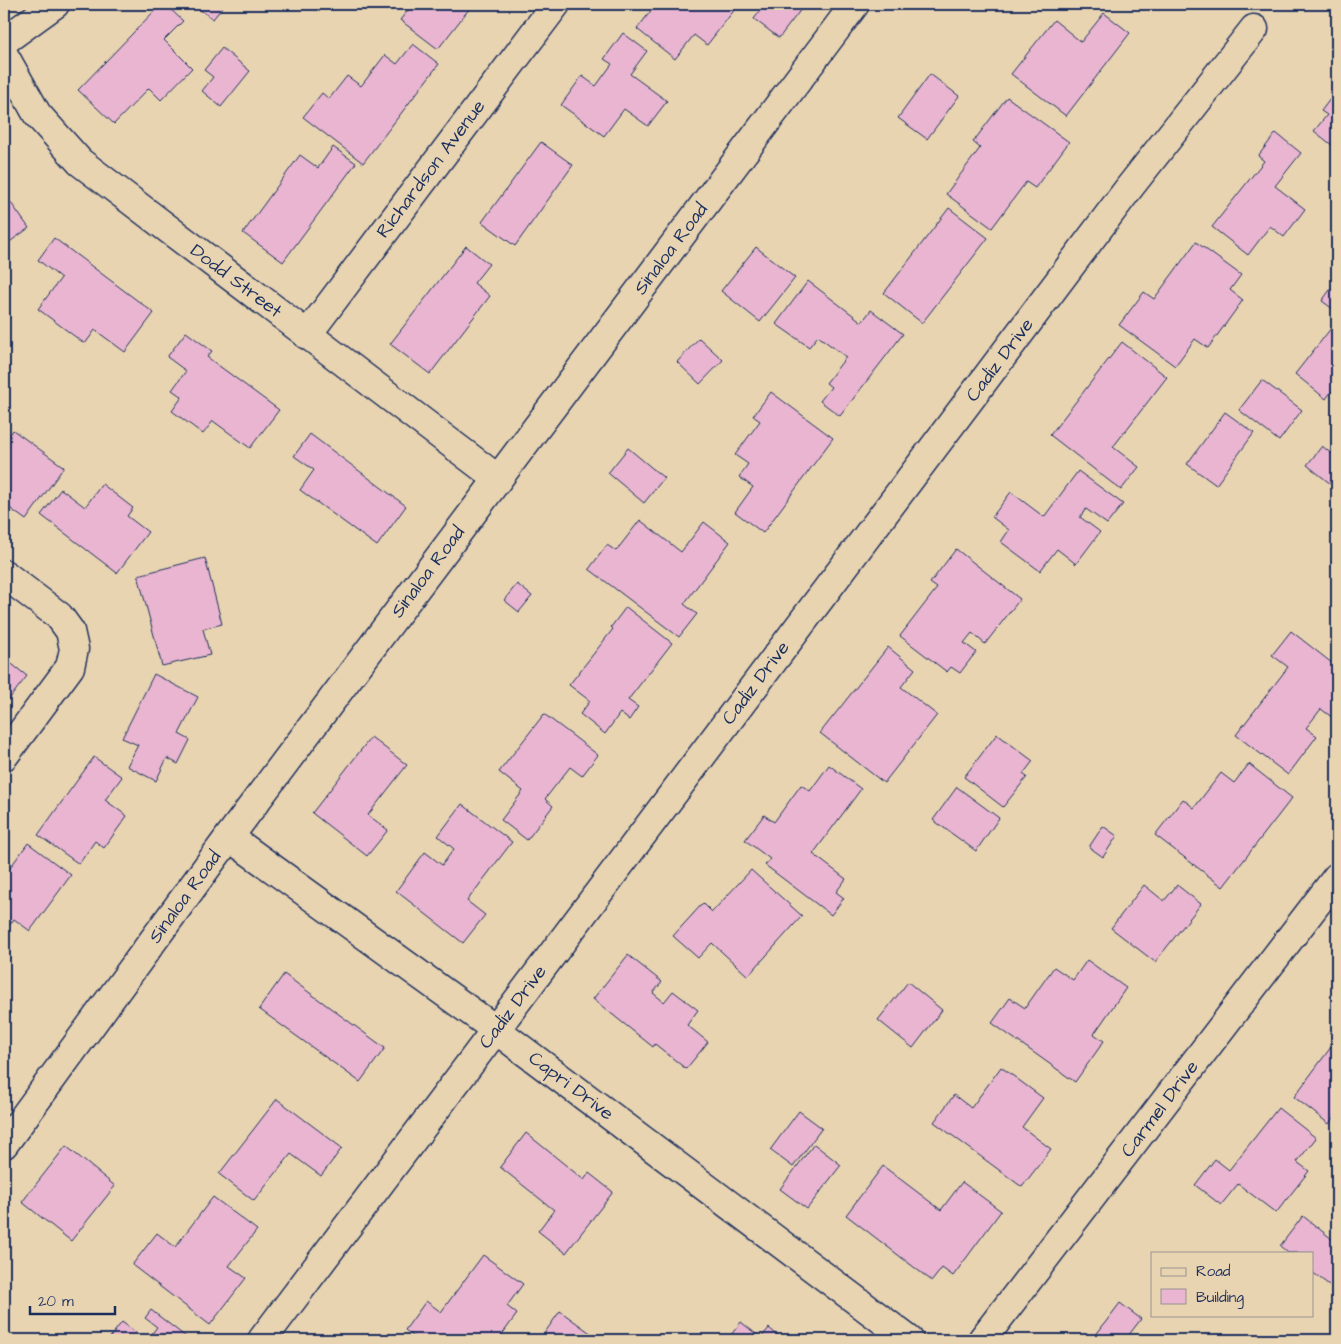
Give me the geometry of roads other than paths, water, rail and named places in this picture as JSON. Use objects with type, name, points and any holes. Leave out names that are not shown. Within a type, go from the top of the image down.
[{"type":"street","points":[[4,41],[55,4]]},
{"type":"street","name":"Richardson Avenue","points":[[307,335],[556,4]]},
{"type":"street","name":"Sinaloa Road","points":[[4,1144],[229,837],[855,4]]},
{"type":"street","name":"Cadiz Drive","points":[[262,1340],[1123,196],[1254,29]]},
{"type":"street","name":"Dodd Street","points":[[4,55],[37,114],[80,162],[498,479]]},
{"type":"street","points":[[4,574],[59,616],[70,631],[74,649],[70,668],[4,756]]},
{"type":"street","name":"Capri Drive","points":[[229,837],[496,1030],[909,1340]]},
{"type":"street","name":"Carmel Drive","points":[[982,1340],[1337,877]]}]
